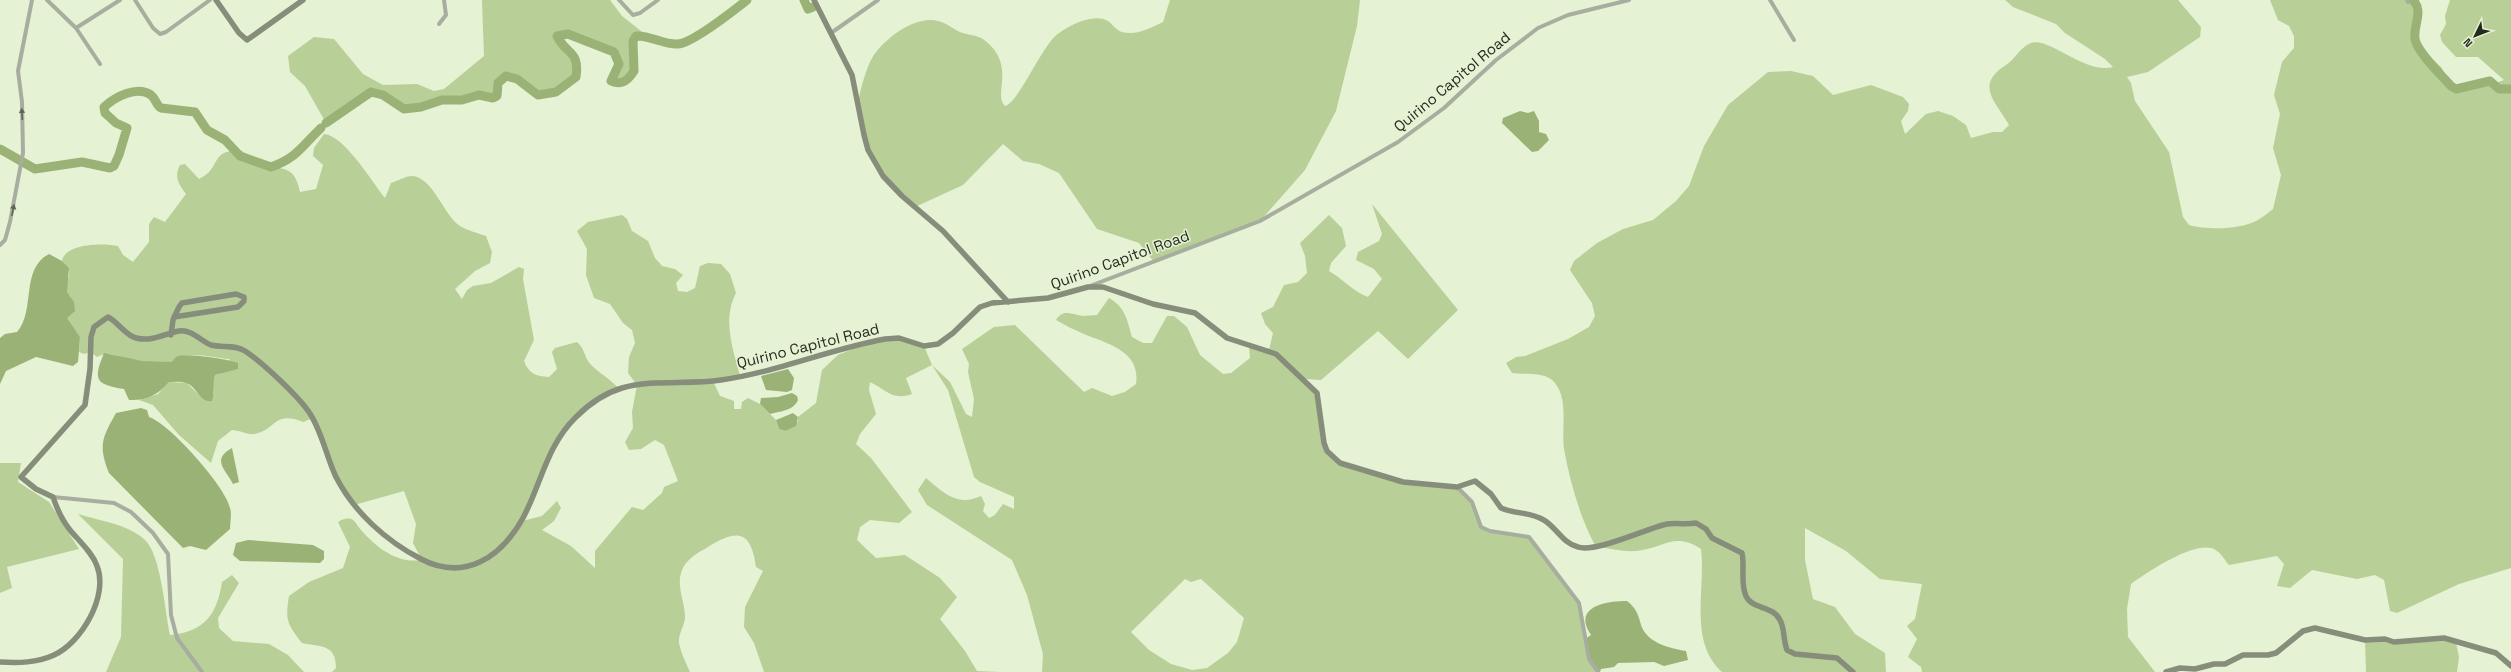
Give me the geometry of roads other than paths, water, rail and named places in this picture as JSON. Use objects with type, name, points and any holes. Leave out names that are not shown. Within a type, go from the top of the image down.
[{"type":"street","points":[[0,245],[5,240],[10,222],[23,154],[22,102],[18,71],[32,0]]},
{"type":"street","points":[[47,0],[76,28],[100,64]]},
{"type":"street","points":[[76,28],[120,0]]},
{"type":"street","points":[[135,0],[156,31],[160,34],[166,32],[210,0]]},
{"type":"street","points":[[216,0],[244,39],[250,39],[303,0]]},
{"type":"street","points":[[439,24],[446,16],[444,0]]},
{"type":"street","points":[[619,0],[633,15],[640,13],[658,0]]},
{"type":"street","points":[[814,0],[852,75],[868,150],[883,176],[902,196],[943,231],[1008,302]]},
{"type":"street","points":[[831,33],[878,0]]},
{"type":"street","name":"Quirino Capitol Road","points":[[53,498],[36,489],[21,477],[85,405],[90,369],[91,337],[94,327],[108,317],[132,337],[150,339],[171,335],[180,331],[187,332],[212,345],[244,350],[300,400],[311,415],[337,478],[354,505],[368,521],[422,560],[446,567],[458,568],[474,566],[495,553],[521,521],[561,434],[576,417],[599,399],[619,388],[637,384],[722,380],[885,339],[899,338],[924,346],[938,344],[953,333],[980,307],[1008,302],[1048,298],[1088,287],[1260,221],[1398,142],[1444,108],[1496,60],[1538,28],[1568,15],[1629,0]]},
{"type":"street","points":[[1770,0],[1794,40]]},
{"type":"street","points":[[1088,287],[1104,287],[1153,304],[1195,313],[1227,338],[1276,354],[1318,392],[1327,452],[1340,464],[1395,480],[1457,487],[1475,481],[1481,484],[1501,508],[1544,519],[1553,526],[1564,539],[1578,548],[1596,547],[1671,523],[1687,525],[1696,523],[1706,529],[1712,538],[1742,553],[1744,566],[1743,584],[1746,597],[1754,604],[1773,611],[1780,619],[1787,650],[1795,654],[1837,658],[1853,672]]},
{"type":"street","points":[[171,335],[174,317],[179,306],[188,300],[236,294],[244,298],[244,301],[238,307],[174,317]]},
{"type":"street","points":[[1457,487],[1472,502],[1480,527],[1490,531],[1529,536],[1544,555],[1579,603],[1589,658],[1598,672]]},
{"type":"street","points":[[0,662],[23,663],[54,655],[67,646],[84,628],[97,604],[100,578],[98,566],[63,521],[53,498],[114,503],[131,512],[153,533],[168,554],[171,615],[177,638],[202,672]]},
{"type":"street","points":[[2166,672],[2180,668],[2194,669],[2214,664],[2225,664],[2243,655],[2268,655],[2276,653],[2303,631],[2315,628],[2364,640],[2385,640],[2394,642],[2444,638],[2496,653],[2511,666]]},
{"type":"waterway","points":[[326,123],[371,92],[383,95],[404,109],[421,107],[442,100],[462,100],[479,95],[493,98],[497,96],[498,83],[506,76],[517,79],[538,95],[556,92],[576,77],[577,68],[574,57],[564,47],[557,36],[568,34],[614,52],[619,64],[611,81],[618,83],[622,82],[634,71],[633,41],[636,36],[673,44],[685,42],[703,33],[747,0]]},
{"type":"waterway","points":[[804,0],[808,9],[813,7]]},
{"type":"waterway","points":[[2413,0],[2418,9],[2415,34],[2417,44],[2430,64],[2451,86],[2456,89],[2490,81],[2499,89],[2511,89]]},
{"type":"waterway","points":[[0,149],[35,169],[82,162],[110,168],[114,166],[119,155],[127,128],[116,123],[105,113],[104,107],[120,96],[139,91],[151,95],[161,108],[195,112],[207,130],[225,140],[240,156],[271,167],[287,160],[304,146],[321,128]]}]
